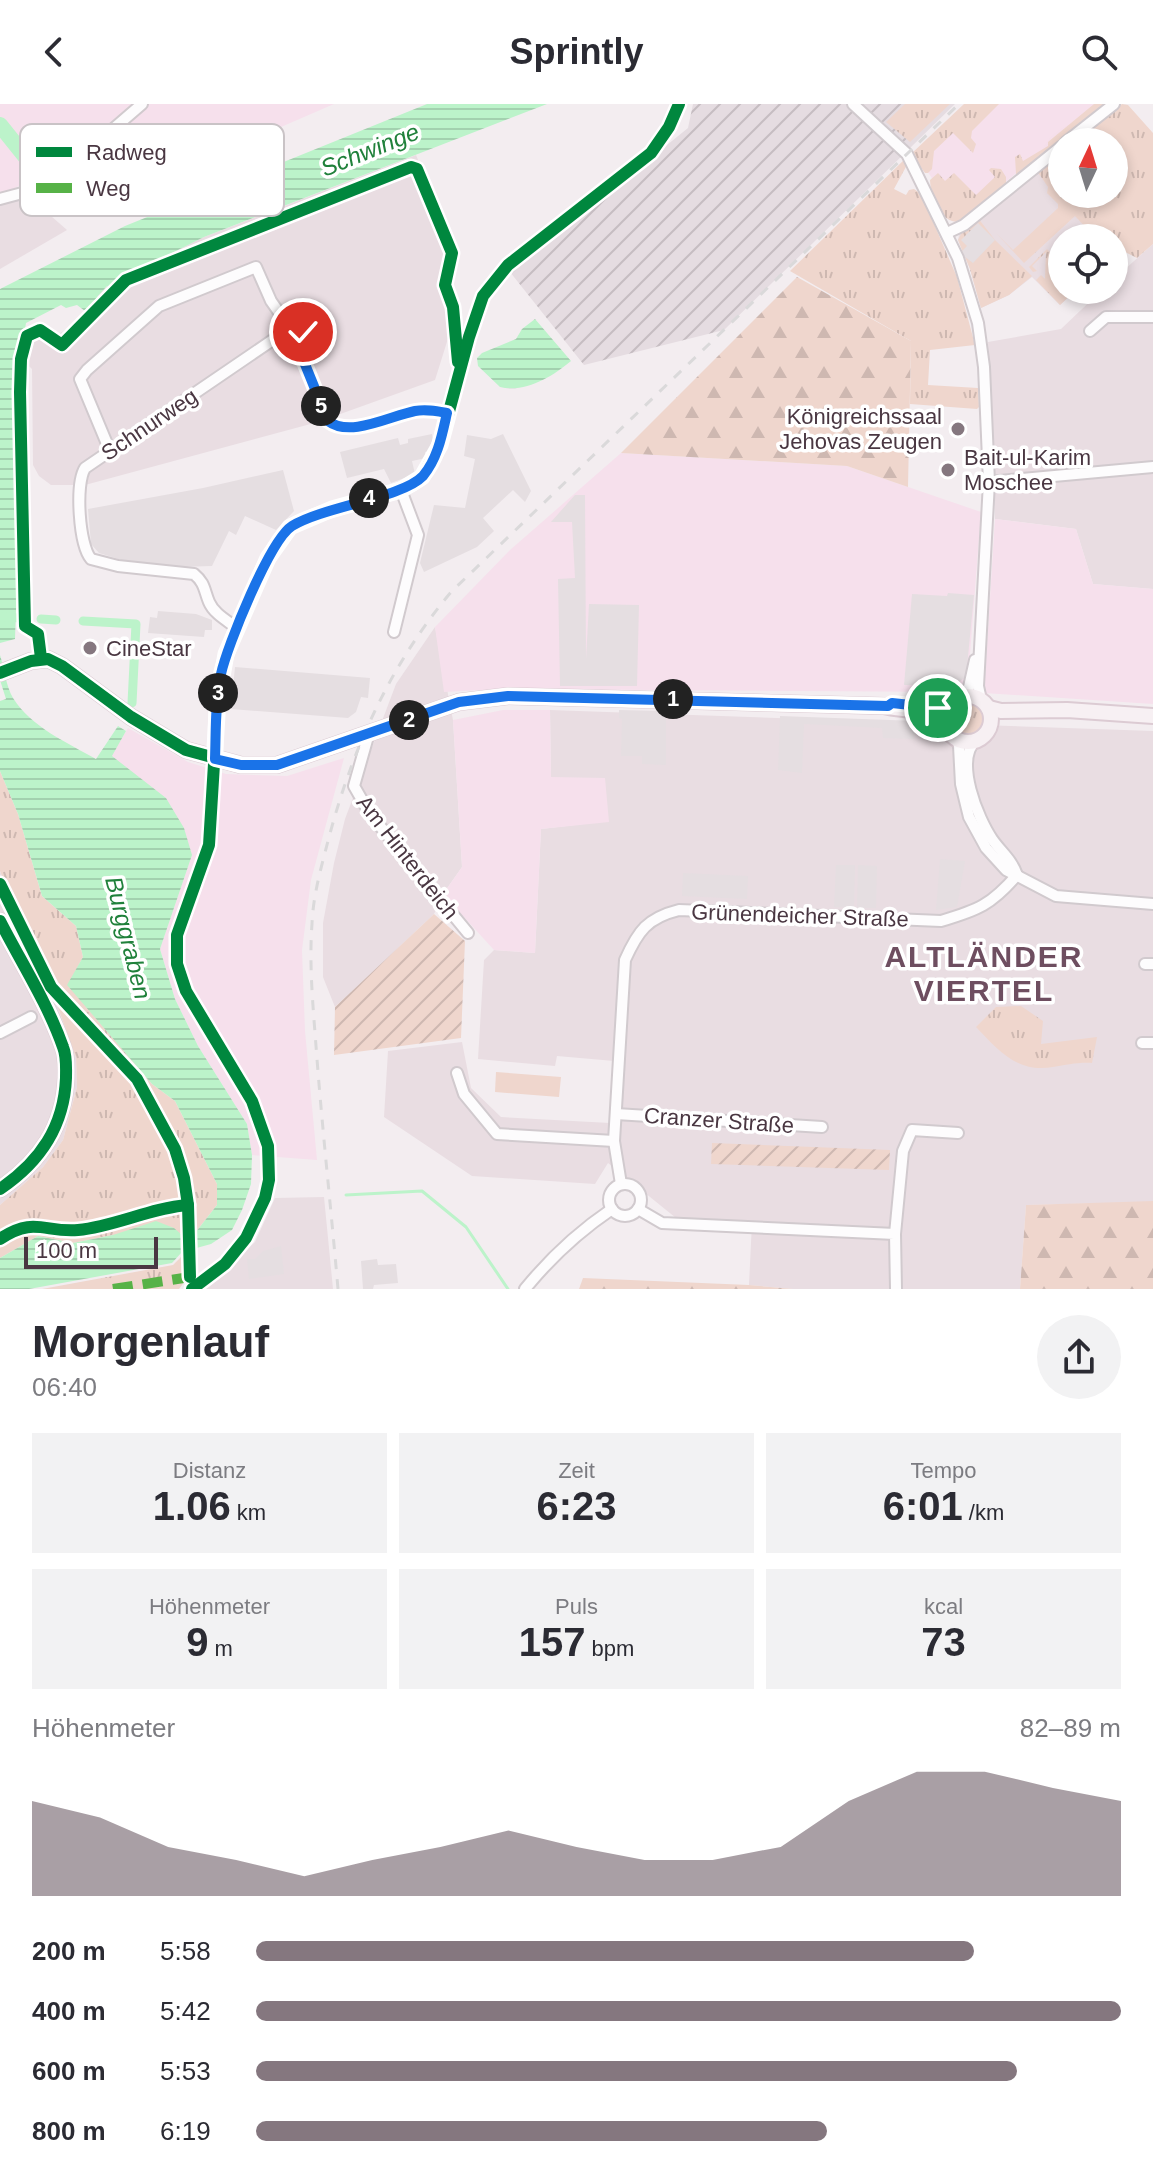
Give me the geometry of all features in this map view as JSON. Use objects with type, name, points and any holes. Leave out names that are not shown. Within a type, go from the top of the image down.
[{"type":"main road","points":[[3,672],[41,658],[62,666],[131,717],[186,750],[241,765],[277,765],[459,702],[508,696],[888,706],[892,703],[940,708],[972,696],[1001,711],[1067,710],[1153,716]]},
{"type":"main road","points":[[946,724],[946,715],[956,701]]},
{"type":"main road","points":[[888,706],[892,710],[935,716],[956,737],[965,741],[984,735],[990,724],[985,704]]},
{"type":"main road","points":[[990,724],[1013,717],[1089,713]]},
{"type":"main road","points":[[0,921],[63,1048],[66,1072],[61,1112],[49,1141],[27,1169],[0,1189]]},
{"type":"street","points":[[119,124],[142,104]]},
{"type":"street","points":[[192,1289],[225,1264],[246,1238],[265,1198],[269,1180],[268,1146],[252,1101],[186,991],[177,964],[177,935],[209,845],[221,677],[226,654],[268,558],[290,527],[332,509],[401,490],[422,477],[440,445],[483,296],[498,276],[651,153],[669,127],[679,104]]},
{"type":"street","points":[[853,104],[904,149],[947,233],[967,282],[981,341],[989,482],[978,692],[985,704]]},
{"type":"street","points":[[1084,128],[1114,104]]},
{"type":"street","points":[[947,233],[964,225],[1048,157]]},
{"type":"street","points":[[0,199],[20,194]]},
{"type":"street","points":[[110,451],[80,379],[159,306],[256,267],[271,301],[285,321]]},
{"type":"street","points":[[1090,331],[1106,317],[1153,317]]},
{"type":"street","points":[[296,320],[301,325],[302,335],[296,342],[288,343],[280,335],[280,327],[285,321],[296,320]]},
{"type":"street","name":"Schnurweg","points":[[238,629],[217,613],[209,602],[206,588],[194,574],[98,563],[86,553],[81,519],[81,474],[85,468],[280,335]]},
{"type":"street","points":[[296,342],[328,421],[336,428],[356,427],[418,411],[447,413]]},
{"type":"street","points":[[989,482],[1153,467]]},
{"type":"street","points":[[394,632],[418,535],[401,490]]},
{"type":"street","points":[[956,701],[970,685],[980,630]]},
{"type":"street","name":"Am Hinterdeich","points":[[369,733],[354,786],[370,814],[468,933]]},
{"type":"street","points":[[956,737],[961,784],[971,822],[994,858],[1006,870],[1056,896],[1153,904]]},
{"type":"street","points":[[976,740],[968,752],[970,791],[987,830],[1014,864],[1017,875]]},
{"type":"street","name":"Grünendeicher Straße","points":[[621,1184],[614,1141],[625,960],[635,937],[660,915],[679,910],[941,921],[979,910],[1017,875]]},
{"type":"street","points":[[0,1033],[31,1017]]},
{"type":"street","points":[[457,1073],[464,1094],[497,1134],[614,1141]]},
{"type":"street","name":"Cranzer Straße","points":[[616,1114],[822,1127]]},
{"type":"street","points":[[896,1289],[895,1234],[903,1151],[912,1130],[958,1133]]},
{"type":"street","points":[[621,1184],[631,1185],[639,1191],[641,1200],[638,1209],[626,1216],[612,1209],[609,1196],[621,1184]]},
{"type":"street","points":[[525,1289],[563,1246],[612,1209]]},
{"type":"street","points":[[638,1209],[662,1223],[895,1234]]},
{"type":"shaded area","points":[[0,104],[334,104],[284,126],[20,124],[20,185],[0,195]]},
{"type":"shaded area","points":[[693,104],[955,104],[724,330],[584,365],[510,272],[688,128]]},
{"type":"shaded area","points":[[973,104],[1100,104],[1071,128],[1048,128],[1048,147],[967,214],[933,180],[921,161]]},
{"type":"shaded area","points":[[416,155],[459,260],[444,299],[451,329],[435,380],[318,422],[85,485],[51,485],[39,476],[33,465],[32,369],[23,360],[30,340],[50,340],[89,314],[100,302],[96,298],[107,286],[112,289],[124,277],[204,237],[258,216],[284,216],[284,206]]},
{"type":"shaded area","points":[[1043,165],[1048,173],[1048,208],[1077,208],[1095,224],[1048,224],[1048,293],[1032,277],[1009,295],[981,308],[958,240],[959,235]]},
{"type":"shaded area","points":[[20,198],[20,216],[51,216],[67,230],[0,269],[0,204]]},
{"type":"shaded area","points":[[978,223],[995,240],[973,263],[965,257],[962,251],[967,246],[961,240]]},
{"type":"shaded area","points":[[1153,244],[1153,589],[1093,584],[1076,529],[995,519],[988,342],[1061,329],[1087,304],[1128,304],[1128,266]]},
{"type":"shaded area","points":[[432,434],[431,451],[425,452],[426,458],[412,461],[415,474],[391,483],[384,469],[347,478],[340,452],[398,438],[400,445],[408,443],[408,439]]},
{"type":"shaded area","points":[[503,434],[531,491],[525,502],[513,490],[483,518],[494,531],[477,547],[424,572],[420,563],[434,505],[465,508],[475,459],[464,456],[467,435],[491,439]]},
{"type":"shaded area","points":[[621,453],[847,466],[981,512],[968,680],[955,692],[501,689],[444,692],[435,627],[510,550]]},
{"type":"shaded area","points":[[283,470],[294,511],[276,530],[245,516],[236,535],[229,531],[212,566],[147,568],[99,553],[91,544],[88,509]]},
{"type":"shaded area","points":[[575,495],[585,495],[586,659],[589,604],[639,605],[637,686],[560,686],[558,579],[575,578],[572,522],[551,522]]},
{"type":"shaded area","points":[[995,519],[1076,529],[1093,584],[1153,589],[1153,704],[984,693]]},
{"type":"shaded area","points":[[948,593],[974,595],[966,677],[953,686],[904,685],[912,594],[947,596]]},
{"type":"shaded area","points":[[158,611],[196,614],[212,620],[212,630],[205,630],[204,637],[148,633],[150,617],[157,618]]},
{"type":"shaded area","points":[[435,627],[453,720],[462,867],[443,894],[434,914],[335,1007],[323,977],[323,923],[345,819],[396,684]]},
{"type":"shaded area","points":[[235,667],[370,678],[368,698],[361,697],[356,712],[348,718],[231,709]]},
{"type":"shaded area","points":[[503,710],[550,710],[551,777],[605,778],[609,822],[541,829],[535,953],[494,950],[443,894],[462,867],[453,720]]},
{"type":"shaded area","points":[[550,710],[1153,731],[1153,1202],[1026,1205],[1020,1289],[793,1289],[749,1285],[752,1222],[676,1218],[608,1163],[595,1184],[472,1176],[384,1117],[388,1051],[462,1042],[471,1088],[501,1117],[610,1123],[614,1061],[557,1056],[555,1066],[478,1059],[484,960],[494,950],[535,953],[541,829],[609,821],[551,777]]},
{"type":"shaded area","points":[[619,710],[666,711],[666,765],[642,764],[642,756],[621,756],[622,719],[619,718]]},
{"type":"shaded area","points":[[780,716],[917,721],[914,739],[883,738],[882,728],[804,724],[802,773],[778,770]]},
{"type":"shaded area","points":[[128,728],[188,762],[226,774],[287,776],[344,758],[311,880],[302,950],[305,1031],[317,1160],[252,1155],[247,1124],[198,1046],[175,999],[160,949],[192,855],[111,756]]},
{"type":"shaded area","points":[[940,859],[965,861],[957,907],[936,910]]},
{"type":"shaded area","points":[[836,865],[855,865],[854,908],[834,907]]},
{"type":"shaded area","points":[[858,865],[877,866],[876,908],[857,908]]},
{"type":"shaded area","points":[[0,871],[54,987],[55,999],[76,1058],[77,1087],[63,1140],[43,1167],[0,1205]]},
{"type":"shaded area","points":[[683,873],[748,876],[747,899],[682,896]]},
{"type":"shaded area","points":[[324,1197],[333,1289],[205,1289],[255,1242],[275,1198]]},
{"type":"shaded area","points":[[281,1246],[284,1274],[249,1279],[247,1259],[255,1259],[263,1251]]},
{"type":"shaded area","points":[[377,1259],[378,1265],[396,1264],[398,1283],[363,1289],[361,1261]]},
{"type":"green space","points":[[905,104],[950,104],[910,142],[886,122]]},
{"type":"green space","points":[[964,104],[999,104],[972,131],[971,138],[976,144],[973,153],[953,133],[934,151],[932,169],[925,173],[911,154]]},
{"type":"green space","points":[[1094,104],[1108,104],[1078,128],[1065,128]]},
{"type":"green space","points":[[1122,104],[1128,105],[1153,133],[1153,244],[1137,258],[1128,254],[1128,224],[1082,224],[1075,216],[1066,224],[1048,224],[1048,241],[1024,263],[996,233],[1013,250],[1058,208],[1128,208],[1128,128],[1091,128]]},
{"type":"green space","points":[[1048,146],[1048,152],[1020,175],[1016,174],[1015,157],[1020,154],[1023,161]]},
{"type":"green space","points":[[906,158],[908,163],[894,189],[906,195],[914,189],[921,194],[957,277],[975,345],[930,350],[928,385],[978,388],[977,409],[910,404],[911,341],[790,271]]},
{"type":"green space","points":[[1048,162],[1048,187],[1037,171]]},
{"type":"green space","points":[[1001,169],[1006,177],[1006,186],[960,222],[942,214],[932,194],[930,180],[938,173],[945,181],[954,173],[976,195],[995,177],[989,170]]},
{"type":"green space","points":[[978,218],[995,240],[1032,276],[1009,295],[981,308],[958,240],[962,232]]},
{"type":"green space","points":[[1048,250],[1048,292],[1036,280],[1041,275],[1045,279],[1046,252],[1032,266],[1037,271],[1033,272],[1029,267]]},
{"type":"green space","points":[[797,277],[911,341],[908,487],[847,466],[621,453]]},
{"type":"green space","points":[[968,702],[979,707],[984,718],[979,729],[968,734],[957,729],[952,718],[957,707]]},
{"type":"green space","points":[[0,771],[18,814],[42,896],[76,926],[83,957],[68,985],[152,1084],[175,1101],[217,1184],[217,1205],[195,1233],[113,1235],[73,1243],[38,1236],[0,1258],[0,1205],[43,1167],[63,1140],[77,1087],[76,1058],[55,999],[54,987],[0,871]]},
{"type":"green space","points":[[434,914],[465,941],[461,1038],[334,1055],[335,1007]]},
{"type":"green space","points":[[1021,1006],[1043,1021],[1041,1044],[1097,1037],[1092,1063],[1029,1067],[1001,1052],[976,1027],[996,1007]]},
{"type":"green space","points":[[496,1072],[561,1077],[559,1097],[495,1092]]},
{"type":"green space","points":[[712,1143],[890,1150],[889,1170],[711,1164]]},
{"type":"green space","points":[[1153,1201],[1153,1289],[1020,1289],[1026,1205]]},
{"type":"green space","points":[[188,1253],[187,1272],[179,1289],[42,1289],[173,1265]]},
{"type":"green space","points":[[583,1278],[749,1285],[793,1289],[579,1289]]},
{"type":"water","name":"Schwinge","points":[[427,104],[547,104],[284,206],[284,162]]},
{"type":"water","points":[[150,216],[258,216],[204,237],[124,277],[112,290],[107,286],[97,297],[101,302],[89,314],[77,305],[66,308],[61,305],[26,323],[16,384],[18,552],[15,639],[0,643],[0,289]]},
{"type":"water","points":[[535,319],[571,361],[528,386],[500,387],[478,366],[477,358],[516,339],[522,329]]},
{"type":"water","name":"Burggraben","points":[[0,655],[13,698],[30,718],[62,740],[96,759],[118,726],[126,731],[112,756],[166,798],[184,828],[192,855],[160,949],[175,999],[198,1046],[247,1124],[252,1155],[251,1184],[242,1210],[232,1230],[211,1244],[182,1252],[172,1263],[29,1289],[0,1289],[0,1258],[38,1236],[73,1243],[113,1235],[156,1221],[182,1235],[195,1233],[217,1205],[217,1184],[175,1101],[152,1084],[67,985],[83,957],[76,926],[42,896],[18,814],[0,771],[0,701],[6,699],[0,680]]},
{"type":"waterway","points":[[0,125],[20,150]]},
{"type":"waterway","points":[[0,617],[21,618]]},
{"type":"waterway","points":[[41,619],[56,620]]},
{"type":"waterway","points":[[83,621],[136,624],[132,703]]},
{"type":"waterway","points":[[346,1195],[422,1191],[466,1227],[508,1289]]},
{"type":"railway","points":[[338,1289],[313,1001],[313,914],[338,807],[361,741],[376,709],[409,649],[451,592],[959,104]]},
{"type":"marked path","points":[[113,1289],[190,1277]]},
{"type":"cycle path","points":[[192,1289],[225,1264],[246,1238],[265,1198],[269,1180],[268,1146],[252,1101],[186,991],[177,964],[177,935],[209,845],[218,699],[226,654],[268,558],[290,527],[332,509],[401,490],[422,477],[440,445],[483,296],[508,265],[651,153],[669,127],[679,104]]},
{"type":"cycle path","points":[[41,658],[38,634],[25,626],[20,392],[21,359],[27,336],[40,330],[62,345],[126,280],[411,167],[417,169],[452,253],[445,285],[453,307],[458,362]]},
{"type":"cycle path","points":[[0,673],[31,661],[48,659],[131,717],[186,750],[241,765],[277,765],[459,702],[508,696],[888,706]]},
{"type":"cycle path","points":[[0,884],[51,987],[137,1079],[175,1149],[188,1205],[190,1277]]},
{"type":"cycle path","points":[[0,921],[50,1015],[64,1051],[66,1066],[64,1096],[55,1128],[38,1155],[0,1189]]},
{"type":"cycle path","points":[[0,1239],[22,1228],[78,1230],[188,1205]]},
{"type":"place","name":"Königreichssaal Jehovas Zeugen","points":[[958,429]]},
{"type":"place","name":"Bait-ul-Karim Moschee","points":[[948,470]]},
{"type":"place","name":"CineStar","points":[[90,648]]},
{"type":"district","name":"ALTLÄNDER VIERTEL","points":[[984,974]]},
{"type":"route","points":[[303,332],[296,342],[328,421],[336,428],[356,427],[418,411],[447,413],[440,445],[422,477],[401,490],[332,509],[290,527],[268,558],[226,654],[218,699],[215,759],[241,765],[277,765],[459,702],[508,696],[888,706],[892,703],[938,708]]}]
